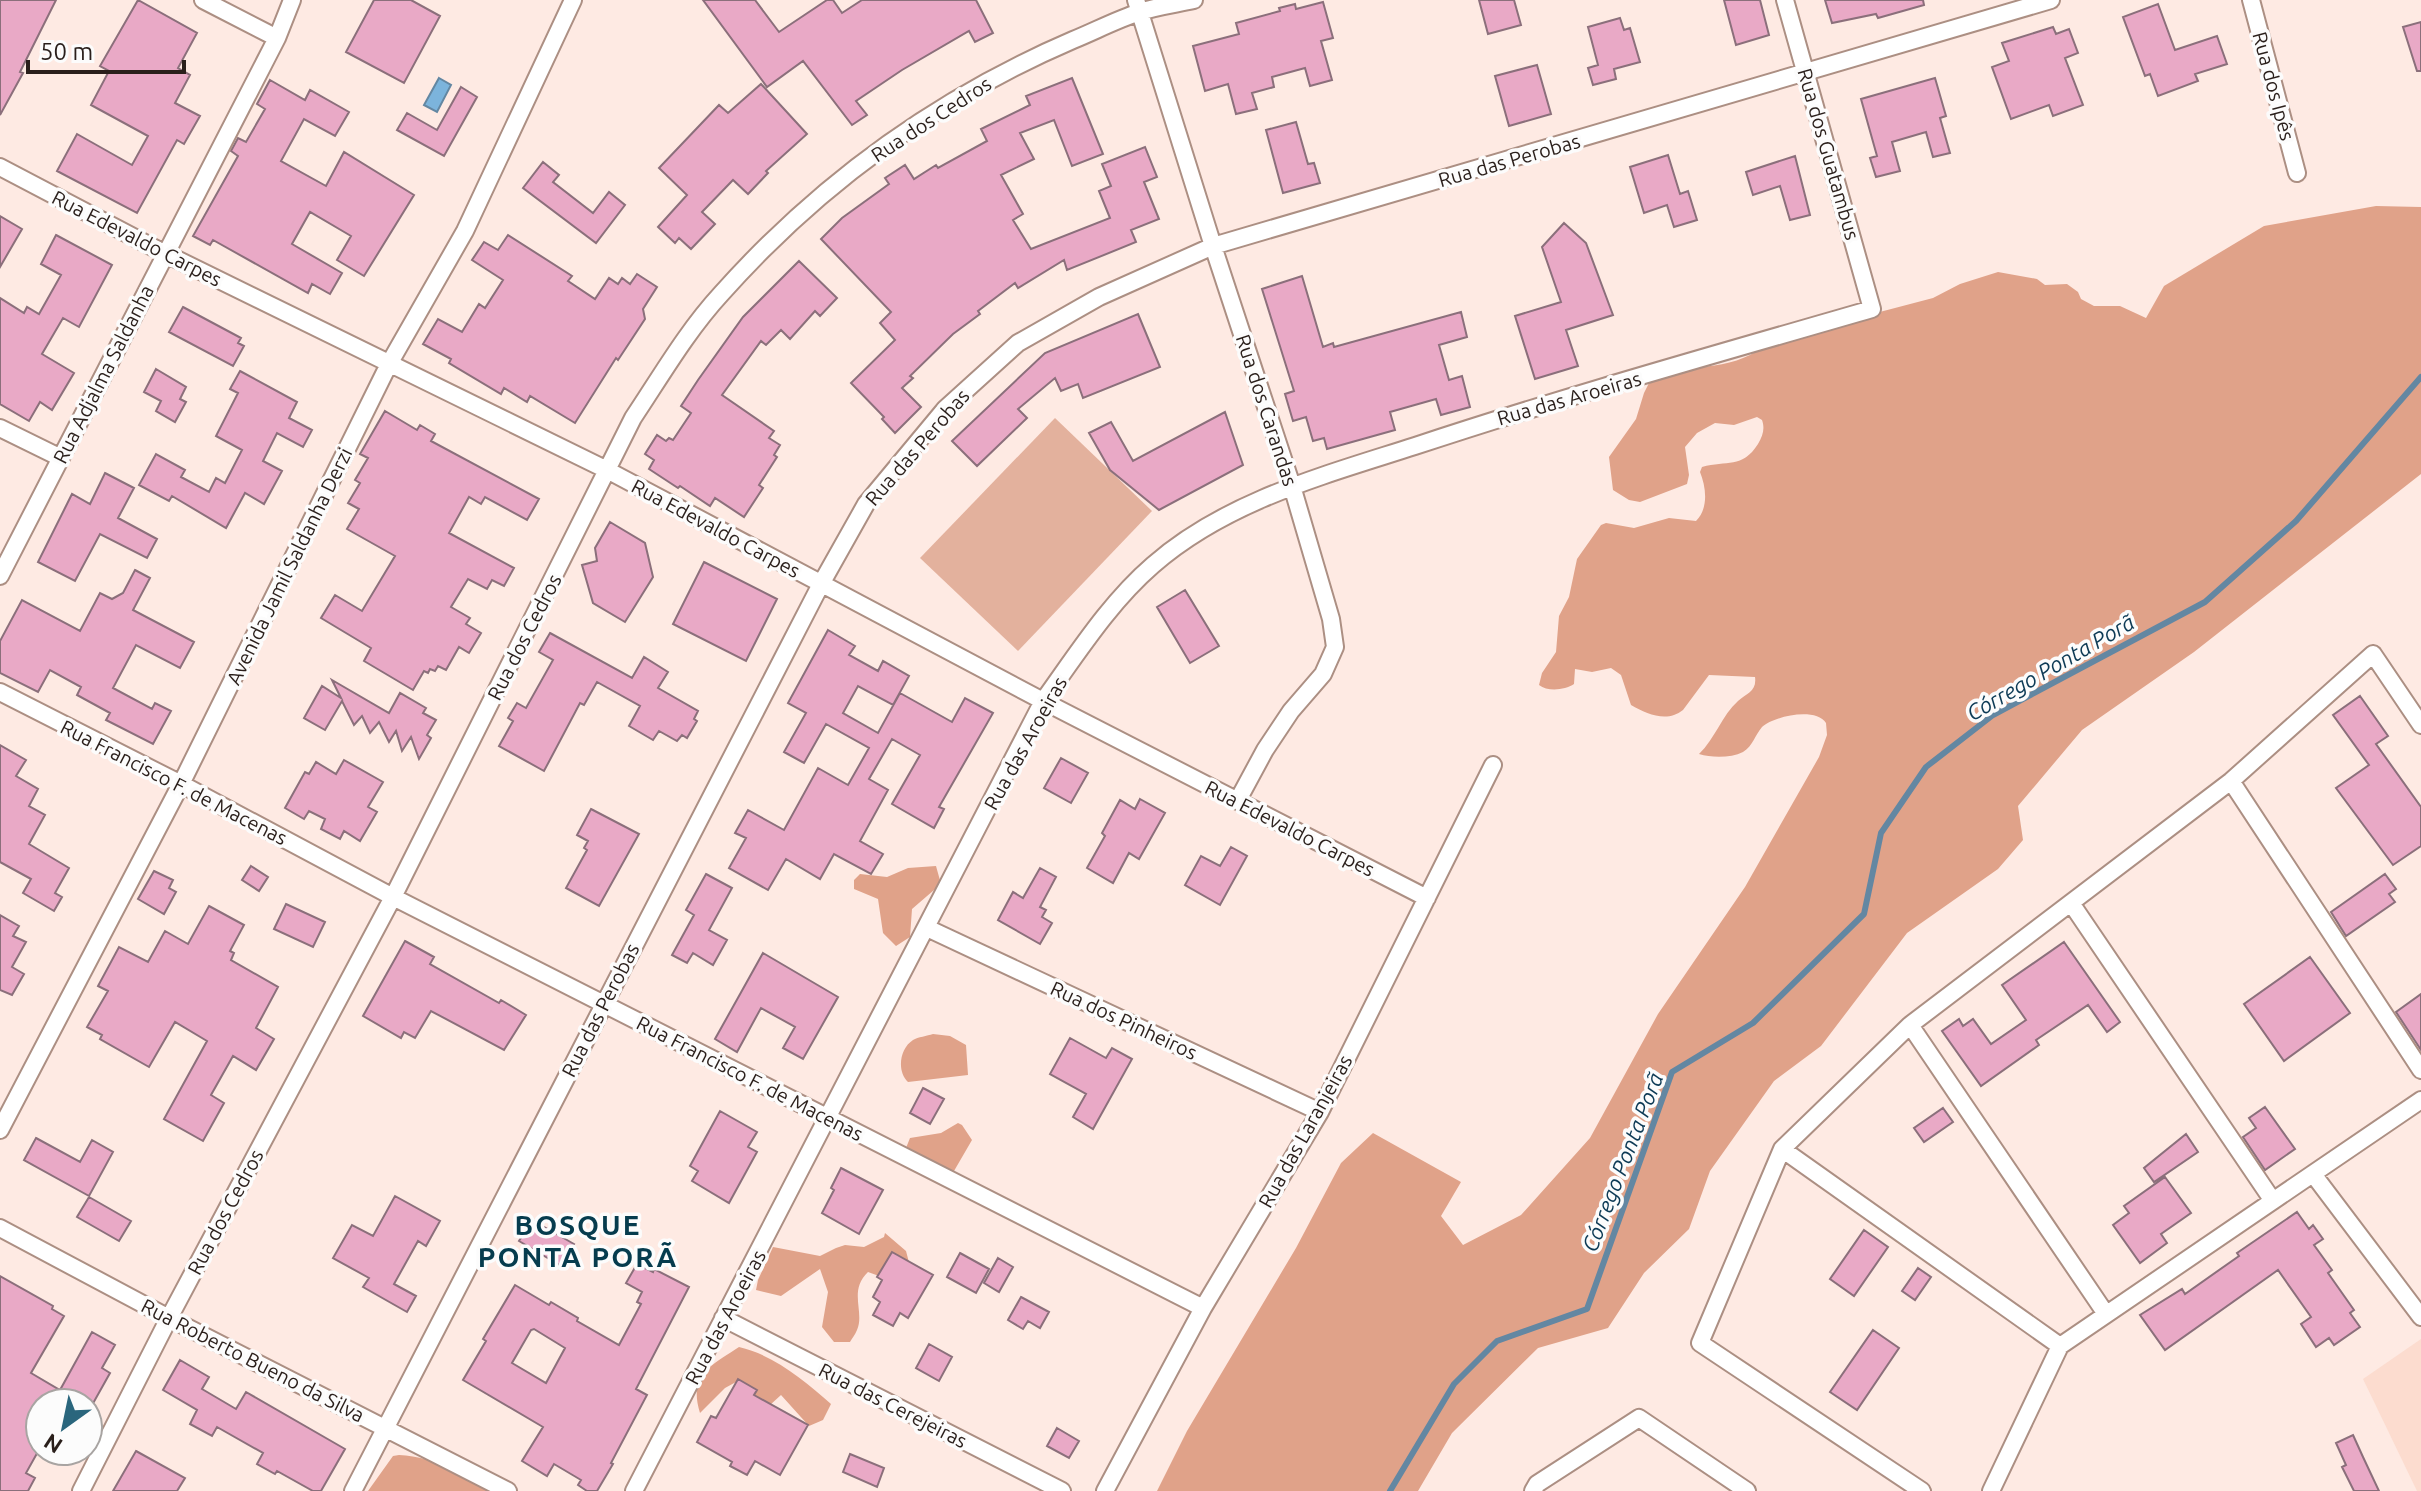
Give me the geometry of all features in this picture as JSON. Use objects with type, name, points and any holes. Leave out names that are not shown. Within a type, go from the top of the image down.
[{"type":"street","points":[[203,0],[277,38]]},
{"type":"street","name":"Rua Adjalma Saldanha","points":[[0,576],[277,38],[292,0]]},
{"type":"street","name":"Avenida Jamil Saldanha Derzi","points":[[0,1130],[181,784],[389,364],[465,231],[573,0]]},
{"type":"street","name":"Rua dos Cedros","points":[[81,1491],[169,1318],[393,897],[633,418],[677,351],[711,306],[814,200],[903,132],[977,87],[1138,6],[1194,0]]},
{"type":"street","name":"Rua dos Guatambus","points":[[1785,0],[1872,309]]},
{"type":"street","name":"Rua das Perobas","points":[[353,1491],[821,584],[866,504],[945,409],[1018,343],[1099,297],[1213,246],[2051,0]]},
{"type":"street","name":"Rua dos Ipês","points":[[2251,0],[2297,173]]},
{"type":"street","name":"Rua dos Carandas","points":[[1138,6],[1292,486],[1331,619],[1335,647],[1323,674],[1291,711],[1251,772],[1238,800]]},
{"type":"street","name":"Rua Edevaldo Carpes","points":[[0,167],[164,253],[607,470],[1043,701],[1427,898]]},
{"type":"street","name":"Rua das Aroeiras","points":[[634,1491],[1043,701],[1115,602],[1153,564],[1201,530],[1292,486],[1496,419],[1872,309]]},
{"type":"street","points":[[0,428],[61,458]]},
{"type":"street","points":[[1922,1491],[1700,1343],[1782,1149],[1910,1025],[2231,781],[2373,654],[2421,725]]},
{"type":"street","name":"Rua Francisco F. de Macenas","points":[[0,692],[393,897],[1203,1308]]},
{"type":"street","name":"Rua das Laranjeiras","points":[[1105,1491],[1203,1308],[1320,1112],[1493,765]]},
{"type":"street","points":[[2231,781],[2421,1070]]},
{"type":"street","points":[[2071,903],[2273,1201]]},
{"type":"street","name":"Rua dos Pinheiros","points":[[927,928],[1320,1112]]},
{"type":"street","points":[[1910,1025],[2106,1314]]},
{"type":"street","points":[[1991,1491],[2060,1346],[2421,1100]]},
{"type":"street","points":[[1782,1149],[2060,1346]]},
{"type":"street","points":[[2313,1174],[2421,1317]]},
{"type":"street","name":"Rua Roberto Bueno da Silva","points":[[0,1228],[508,1491]]},
{"type":"street","name":"Rua das Cerejeiras","points":[[723,1318],[1062,1491]]},
{"type":"street","points":[[1533,1491],[1537,1484],[1639,1418],[1747,1491]]},
{"type":"shaded area","points":[[2376,206],[2421,207],[2421,474],[2194,652],[2082,730],[2018,806],[2023,840],[1998,869],[1907,933],[1821,1046],[1774,1081],[1710,1171],[1689,1229],[1644,1273],[1608,1328],[1538,1348],[1452,1433],[1418,1491],[1157,1491],[1187,1431],[1296,1248],[1341,1163],[1373,1133],[1461,1182],[1441,1216],[1463,1245],[1521,1215],[1590,1138],[1658,1014],[1745,887],[1819,757],[1827,735],[1826,723],[1821,718],[1805,714],[1768,723],[1749,747],[1738,754],[1721,757],[1699,754],[1732,707],[1753,689],[1755,677],[1709,675],[1683,710],[1664,717],[1631,705],[1621,675],[1611,668],[1592,672],[1575,669],[1574,684],[1561,689],[1547,689],[1539,685],[1542,673],[1556,652],[1559,616],[1569,597],[1577,559],[1601,525],[1606,523],[1634,528],[1669,518],[1696,521],[1705,504],[1702,467],[1746,457],[1762,435],[1762,420],[1757,417],[1734,425],[1715,423],[1697,433],[1685,447],[1689,475],[1687,484],[1640,502],[1629,500],[1613,490],[1609,457],[1636,419],[1653,375],[1744,358],[1769,341],[1933,298],[1960,284],[1998,272],[2037,279],[2045,285],[2067,284],[2078,292],[2081,299],[2094,306],[2120,306],[2146,318],[2164,286],[2264,226]]},
{"type":"shaded area","points":[[1055,418],[1152,511],[1018,651],[920,558]]},
{"type":"shaded area","points":[[936,866],[941,884],[912,909],[910,937],[896,946],[883,933],[878,899],[854,889],[854,880],[860,874],[887,877],[908,868]]},
{"type":"shaded area","points":[[933,1034],[950,1036],[966,1045],[968,1075],[908,1082],[901,1067],[905,1049],[913,1040]]},
{"type":"shaded area","points":[[958,1123],[972,1140],[954,1171],[912,1168],[904,1153],[910,1138],[941,1133]]},
{"type":"shaded area","points":[[885,1233],[906,1251],[911,1270],[901,1284],[868,1272],[862,1279],[858,1294],[859,1323],[850,1342],[834,1342],[822,1327],[828,1292],[820,1269],[781,1296],[756,1290],[773,1247],[820,1256],[845,1245],[864,1247],[884,1237]]},
{"type":"shaded area","points":[[2421,1339],[2421,1491],[2417,1491],[2363,1379]]},
{"type":"shaded area","points":[[739,1347],[777,1362],[821,1395],[831,1404],[823,1420],[809,1426],[781,1395],[750,1423],[742,1388],[736,1382],[725,1388],[700,1413],[697,1389],[704,1372]]},
{"type":"shaded area","points":[[393,1456],[439,1463],[503,1491],[368,1491]]},
{"type":"water","points":[[439,78],[451,85],[437,112],[424,105]]},
{"type":"building","points":[[0,0],[56,0],[0,115]]},
{"type":"building","points":[[138,0],[197,33],[178,68],[190,75],[175,103],[200,116],[184,144],[177,140],[137,213],[57,171],[77,134],[132,165],[148,136],[91,105],[109,71],[100,66]]},
{"type":"building","points":[[374,0],[411,0],[440,16],[404,83],[346,52]]},
{"type":"building","points":[[703,0],[755,0],[779,32],[827,0],[833,0],[842,13],[862,0],[976,0],[993,33],[975,42],[969,31],[902,70],[856,101],[867,115],[852,125],[803,61],[767,87]]},
{"type":"building","points":[[1479,0],[1514,0],[1521,25],[1488,34]]},
{"type":"building","points":[[1724,0],[1760,0],[1769,35],[1736,45]]},
{"type":"building","points":[[1825,0],[1923,0],[1924,5],[1878,18],[1876,14],[1832,23]]},
{"type":"building","points":[[1323,2],[1333,38],[1321,41],[1332,80],[1310,86],[1305,68],[1272,77],[1274,87],[1252,93],[1257,109],[1236,114],[1228,84],[1205,91],[1193,46],[1239,34],[1236,23],[1280,11],[1279,8],[1295,4],[1296,9]]},
{"type":"building","points":[[2158,4],[2175,50],[2217,36],[2227,64],[2195,74],[2198,81],[2158,96],[2150,74],[2145,76],[2123,17]]},
{"type":"building","points":[[1620,18],[1624,30],[1630,28],[1640,62],[1614,69],[1616,79],[1593,85],[1588,68],[1598,65],[1588,27]]},
{"type":"building","points":[[2421,22],[2421,71],[2417,71],[2403,27]]},
{"type":"building","points":[[2053,27],[2056,34],[2069,29],[2078,53],[2065,58],[2083,105],[2053,116],[2049,105],[2011,119],[1992,67],[2009,61],[2002,43]]},
{"type":"building","points":[[1537,65],[1551,114],[1509,126],[1495,76]]},
{"type":"building","points":[[1072,78],[1103,154],[1072,166],[1054,120],[1020,133],[1034,159],[1001,175],[1023,214],[1013,220],[1031,249],[1110,218],[1099,191],[1111,186],[1102,164],[1145,147],[1157,177],[1144,182],[1159,219],[1131,230],[1136,242],[1067,270],[1064,260],[1018,288],[1015,283],[978,311],[980,314],[953,334],[910,376],[913,378],[902,388],[921,407],[895,433],[851,383],[895,340],[880,323],[891,312],[821,239],[842,218],[889,184],[885,178],[905,165],[914,179],[936,165],[938,168],[987,141],[981,129],[1030,105],[1026,96]]},
{"type":"building","points":[[1935,78],[1946,116],[1940,118],[1950,153],[1933,157],[1926,132],[1892,142],[1900,171],[1876,177],[1870,158],[1877,156],[1861,99]]},
{"type":"building","points":[[270,80],[305,100],[310,90],[349,112],[335,136],[304,119],[281,161],[326,186],[344,152],[414,195],[364,276],[337,260],[351,236],[310,212],[292,244],[342,273],[330,294],[312,284],[308,293],[213,240],[210,245],[193,236],[238,156],[231,151],[238,138],[246,142],[265,109],[257,104]]},
{"type":"building","points":[[761,84],[807,134],[766,171],[768,173],[748,194],[733,180],[702,212],[715,224],[691,249],[679,238],[675,243],[658,227],[687,195],[659,168],[719,105],[728,113]]},
{"type":"building","points":[[461,87],[477,97],[444,156],[397,130],[407,113],[437,130]]},
{"type":"building","points":[[1296,122],[1308,164],[1314,163],[1320,183],[1283,193],[1266,130]]},
{"type":"building","points":[[1668,155],[1680,194],[1688,191],[1697,220],[1674,227],[1667,205],[1644,213],[1630,167]]},
{"type":"building","points":[[1795,156],[1810,215],[1790,220],[1780,186],[1753,195],[1746,172]]},
{"type":"building","points":[[543,162],[559,175],[553,182],[593,213],[609,192],[625,205],[596,243],[523,188]]},
{"type":"building","points":[[0,216],[22,229],[0,267]]},
{"type":"building","points":[[1564,223],[1586,243],[1613,315],[1566,330],[1578,366],[1535,379],[1515,316],[1561,302],[1542,247]]},
{"type":"building","points":[[56,235],[112,265],[79,327],[63,318],[42,354],[74,373],[52,410],[40,402],[29,421],[0,404],[0,298],[24,313],[27,307],[39,314],[61,275],[41,264]]},
{"type":"building","points":[[508,235],[572,276],[568,281],[595,299],[609,278],[618,284],[622,278],[630,284],[637,274],[657,287],[643,309],[645,319],[575,423],[530,396],[527,402],[504,388],[501,394],[449,363],[451,359],[423,344],[438,319],[462,332],[479,304],[485,308],[503,280],[472,260],[484,242],[498,250]]},
{"type":"building","points":[[799,261],[837,298],[820,316],[815,311],[790,339],[781,330],[766,345],[761,341],[722,395],[774,431],[769,438],[780,445],[774,455],[777,457],[759,485],[763,488],[744,517],[715,498],[710,506],[680,486],[678,488],[649,469],[654,460],[645,454],[657,435],[666,441],[669,438],[673,440],[691,413],[681,406],[698,380],[743,317]]},
{"type":"building","points":[[1302,276],[1323,347],[1333,343],[1334,347],[1461,312],[1467,337],[1439,345],[1449,380],[1462,376],[1470,407],[1441,415],[1436,399],[1390,412],[1395,430],[1327,449],[1324,438],[1313,441],[1306,417],[1293,421],[1285,394],[1294,391],[1262,289]]},
{"type":"building","points":[[183,307],[241,338],[238,343],[244,346],[233,366],[169,332]]},
{"type":"building","points":[[1138,314],[1160,367],[1083,398],[1078,384],[1061,391],[1055,378],[1018,409],[1027,418],[977,466],[952,441],[1045,353]]},
{"type":"building","points":[[156,369],[186,387],[180,399],[186,402],[175,422],[156,411],[161,401],[144,392]]},
{"type":"building","points":[[240,371],[297,402],[289,418],[312,430],[303,447],[277,433],[263,461],[282,471],[264,504],[245,493],[226,528],[172,496],[169,501],[139,485],[156,454],[185,470],[181,477],[209,492],[216,478],[225,483],[242,450],[216,436],[238,393],[230,389]]},
{"type":"building","points":[[385,411],[417,430],[420,425],[435,434],[431,441],[539,499],[527,520],[485,497],[481,504],[469,497],[449,533],[514,568],[504,586],[492,580],[487,589],[468,579],[451,607],[470,618],[466,624],[481,633],[469,653],[459,647],[446,670],[438,666],[435,671],[424,671],[413,690],[364,661],[371,648],[321,618],[335,595],[362,611],[395,556],[347,529],[359,509],[348,503],[360,483],[355,480],[368,458],[360,454]]},
{"type":"building","points":[[1225,412],[1243,465],[1159,510],[1110,470],[1089,433],[1111,422],[1133,461]]},
{"type":"building","points":[[105,473],[134,488],[118,518],[157,539],[147,558],[100,534],[75,581],[38,562],[72,494],[90,504]]},
{"type":"building","points":[[610,522],[645,543],[653,577],[625,622],[593,603],[582,565],[597,561],[595,548]]},
{"type":"building","points":[[704,562],[777,599],[746,661],[673,624]]},
{"type":"building","points":[[135,570],[150,578],[133,610],[194,642],[180,668],[136,645],[113,688],[152,709],[155,703],[171,711],[153,744],[106,720],[110,713],[77,695],[81,687],[50,670],[38,692],[0,673],[0,641],[22,600],[80,631],[100,593],[112,599],[123,593]]},
{"type":"building","points":[[1185,590],[1219,646],[1190,663],[1157,607]]},
{"type":"building","points":[[828,630],[855,646],[849,655],[878,671],[883,661],[909,676],[893,705],[858,686],[843,713],[878,733],[900,693],[952,722],[965,698],[993,713],[939,807],[944,809],[934,828],[892,804],[920,755],[892,739],[869,779],[888,790],[860,841],[883,854],[871,874],[834,854],[820,879],[786,859],[768,890],[729,868],[746,838],[735,833],[748,810],[784,830],[818,768],[848,785],[869,748],[826,724],[804,763],[784,752],[806,713],[788,703]]},
{"type":"building","points":[[550,633],[632,678],[644,657],[668,672],[658,688],[698,711],[694,719],[697,721],[687,738],[682,735],[677,741],[659,731],[653,740],[629,726],[640,706],[597,682],[584,705],[580,703],[544,771],[499,746],[513,721],[508,718],[517,703],[526,708],[553,660],[539,652]]},
{"type":"building","points":[[332,680],[389,713],[400,693],[426,708],[423,713],[436,720],[427,735],[431,738],[419,759],[411,737],[402,751],[396,731],[389,742],[379,722],[370,733],[362,716],[354,725],[342,701],[325,730],[304,718],[322,686],[341,698]]},
{"type":"building","points":[[2360,696],[2388,736],[2376,744],[2421,807],[2421,846],[2393,865],[2336,788],[2369,765],[2333,715]]},
{"type":"building","points":[[0,745],[26,760],[16,776],[38,789],[29,806],[45,815],[29,844],[69,868],[55,893],[62,897],[54,911],[23,893],[31,879],[0,862]]},
{"type":"building","points":[[1061,758],[1088,773],[1071,803],[1044,788]]},
{"type":"building","points":[[344,760],[383,782],[368,807],[377,812],[360,841],[344,831],[340,839],[321,829],[325,819],[309,811],[304,819],[285,808],[305,772],[309,774],[316,762],[336,774]]},
{"type":"building","points":[[1140,799],[1165,813],[1139,859],[1129,853],[1113,883],[1087,868],[1120,800],[1135,809]]},
{"type":"building","points":[[591,809],[639,834],[599,906],[566,888],[587,850],[584,848],[588,841],[577,835]]},
{"type":"building","points":[[1231,847],[1247,856],[1220,905],[1185,885],[1201,856],[1220,866]]},
{"type":"building","points":[[251,866],[268,877],[259,891],[242,880]]},
{"type":"building","points":[[1040,868],[1056,877],[1040,907],[1046,910],[1042,917],[1052,923],[1040,944],[998,920],[1013,892],[1023,898]]},
{"type":"building","points":[[154,871],[173,880],[169,888],[176,892],[164,914],[138,899]]},
{"type":"building","points":[[706,874],[732,888],[709,930],[727,940],[713,965],[693,953],[687,963],[672,955],[694,915],[686,910]]},
{"type":"building","points":[[2385,874],[2396,889],[2389,894],[2395,902],[2346,936],[2331,912]]},
{"type":"building","points":[[286,904],[325,922],[313,947],[274,929]]},
{"type":"building","points":[[209,906],[244,925],[230,951],[234,953],[231,960],[278,987],[256,1028],[274,1039],[256,1070],[233,1056],[211,1095],[224,1103],[203,1141],[164,1119],[207,1041],[175,1022],[149,1067],[100,1039],[102,1035],[87,1027],[108,991],[98,986],[119,947],[148,962],[165,931],[188,944]]},
{"type":"building","points":[[0,915],[19,926],[13,936],[26,942],[12,967],[24,974],[12,995],[0,990]]},
{"type":"building","points":[[405,941],[434,957],[430,964],[526,1015],[504,1050],[431,1011],[415,1038],[404,1032],[401,1038],[363,1016]]},
{"type":"building","points":[[2064,942],[2120,1022],[2107,1032],[2088,1005],[2036,1040],[2039,1045],[1981,1086],[1942,1031],[1959,1019],[1963,1026],[1973,1019],[1991,1044],[2026,1020],[2002,985]]},
{"type":"building","points":[[763,953],[838,997],[803,1059],[783,1048],[795,1027],[761,1008],[737,1052],[715,1039]]},
{"type":"building","points":[[2310,957],[2350,1013],[2284,1061],[2244,1004]]},
{"type":"building","points":[[2421,994],[2421,1050],[2396,1012]]},
{"type":"building","points":[[1070,1038],[1106,1058],[1112,1048],[1132,1059],[1093,1129],[1073,1117],[1086,1094],[1050,1074]]},
{"type":"building","points":[[923,1088],[944,1099],[930,1124],[910,1113]]},
{"type":"building","points":[[2265,1107],[2295,1149],[2265,1170],[2243,1137],[2256,1128],[2249,1118]]},
{"type":"building","points":[[1943,1108],[1953,1122],[1924,1142],[1914,1128]]},
{"type":"building","points":[[720,1111],[757,1132],[748,1147],[757,1152],[729,1203],[692,1181],[698,1171],[690,1166]]},
{"type":"building","points":[[2186,1134],[2198,1152],[2154,1182],[2144,1168]]},
{"type":"building","points":[[36,1138],[80,1162],[92,1140],[113,1152],[89,1196],[24,1160]]},
{"type":"building","points":[[841,1168],[883,1190],[859,1234],[822,1213]]},
{"type":"building","points":[[2165,1177],[2191,1213],[2161,1234],[2167,1243],[2140,1263],[2113,1225],[2129,1213],[2124,1206]]},
{"type":"building","points":[[395,1196],[440,1221],[426,1246],[418,1241],[394,1284],[416,1296],[407,1312],[363,1287],[369,1278],[333,1258],[352,1225],[373,1236]]},
{"type":"building","points":[[89,1197],[131,1221],[119,1241],[77,1217]]},
{"type":"building","points":[[2297,1212],[2309,1229],[2313,1225],[2323,1239],[2314,1245],[2332,1270],[2328,1273],[2354,1310],[2350,1313],[2360,1327],[2334,1345],[2329,1338],[2316,1347],[2301,1324],[2311,1317],[2278,1270],[2165,1350],[2140,1315],[2182,1289],[2185,1294]]},
{"type":"building","points":[[532,1220],[574,1244],[561,1266],[519,1241]]},
{"type":"building","points":[[1864,1230],[1888,1247],[1854,1296],[1830,1279]]},
{"type":"building","points":[[892,1252],[933,1275],[908,1318],[900,1313],[893,1326],[873,1315],[880,1302],[873,1297],[882,1280],[877,1277]]},
{"type":"building","points":[[960,1253],[989,1269],[976,1293],[947,1277]]},
{"type":"building","points":[[998,1258],[1013,1267],[999,1292],[984,1283]]},
{"type":"building","points":[[637,1264],[689,1287],[636,1389],[647,1395],[613,1464],[597,1491],[587,1491],[578,1485],[581,1480],[554,1464],[547,1476],[522,1461],[543,1427],[463,1380],[515,1285],[549,1305],[551,1302],[619,1345],[641,1304],[637,1302],[642,1292],[626,1283]],"holes":[[[534,1329],[565,1348],[546,1383],[512,1363]]]},
{"type":"building","points":[[1918,1268],[1931,1277],[1915,1300],[1902,1291]]},
{"type":"building","points":[[0,1276],[53,1306],[52,1309],[64,1316],[31,1373],[55,1387],[24,1387],[24,1467],[29,1467],[26,1473],[35,1478],[28,1491],[0,1491]]},
{"type":"building","points":[[1021,1297],[1049,1312],[1040,1328],[1028,1321],[1023,1329],[1008,1320]]},
{"type":"building","points":[[1873,1330],[1899,1348],[1857,1410],[1830,1392]]},
{"type":"building","points":[[92,1332],[115,1345],[102,1368],[110,1373],[102,1387],[62,1387]]},
{"type":"building","points":[[929,1344],[952,1357],[939,1381],[916,1368]]},
{"type":"building","points":[[180,1360],[209,1377],[202,1389],[236,1409],[246,1392],[345,1449],[321,1491],[313,1491],[257,1464],[263,1453],[217,1427],[212,1436],[190,1424],[197,1410],[163,1390]]},
{"type":"building","points":[[738,1379],[757,1390],[754,1395],[808,1425],[780,1475],[755,1461],[747,1475],[730,1466],[732,1462],[697,1442],[711,1416],[716,1418]]},
{"type":"building","points":[[1057,1428],[1079,1441],[1069,1458],[1047,1446]]},
{"type":"building","points":[[2353,1435],[2379,1491],[2354,1491],[2342,1467],[2346,1465],[2336,1443]]},
{"type":"building","points":[[136,1451],[185,1478],[177,1491],[113,1491]]},
{"type":"building","points":[[850,1454],[884,1468],[877,1487],[843,1472]]},
{"type":"waterway","name":"Córrego Ponta Porã","points":[[1390,1491],[1454,1384],[1497,1341],[1587,1309],[1672,1072],[1753,1023],[1864,914],[1881,833],[1926,767],[1993,715],[2205,602],[2296,521],[2421,377]]},
{"type":"district","name":"BOSQUE PONTA PORÃ","points":[[578,1240]]}]
